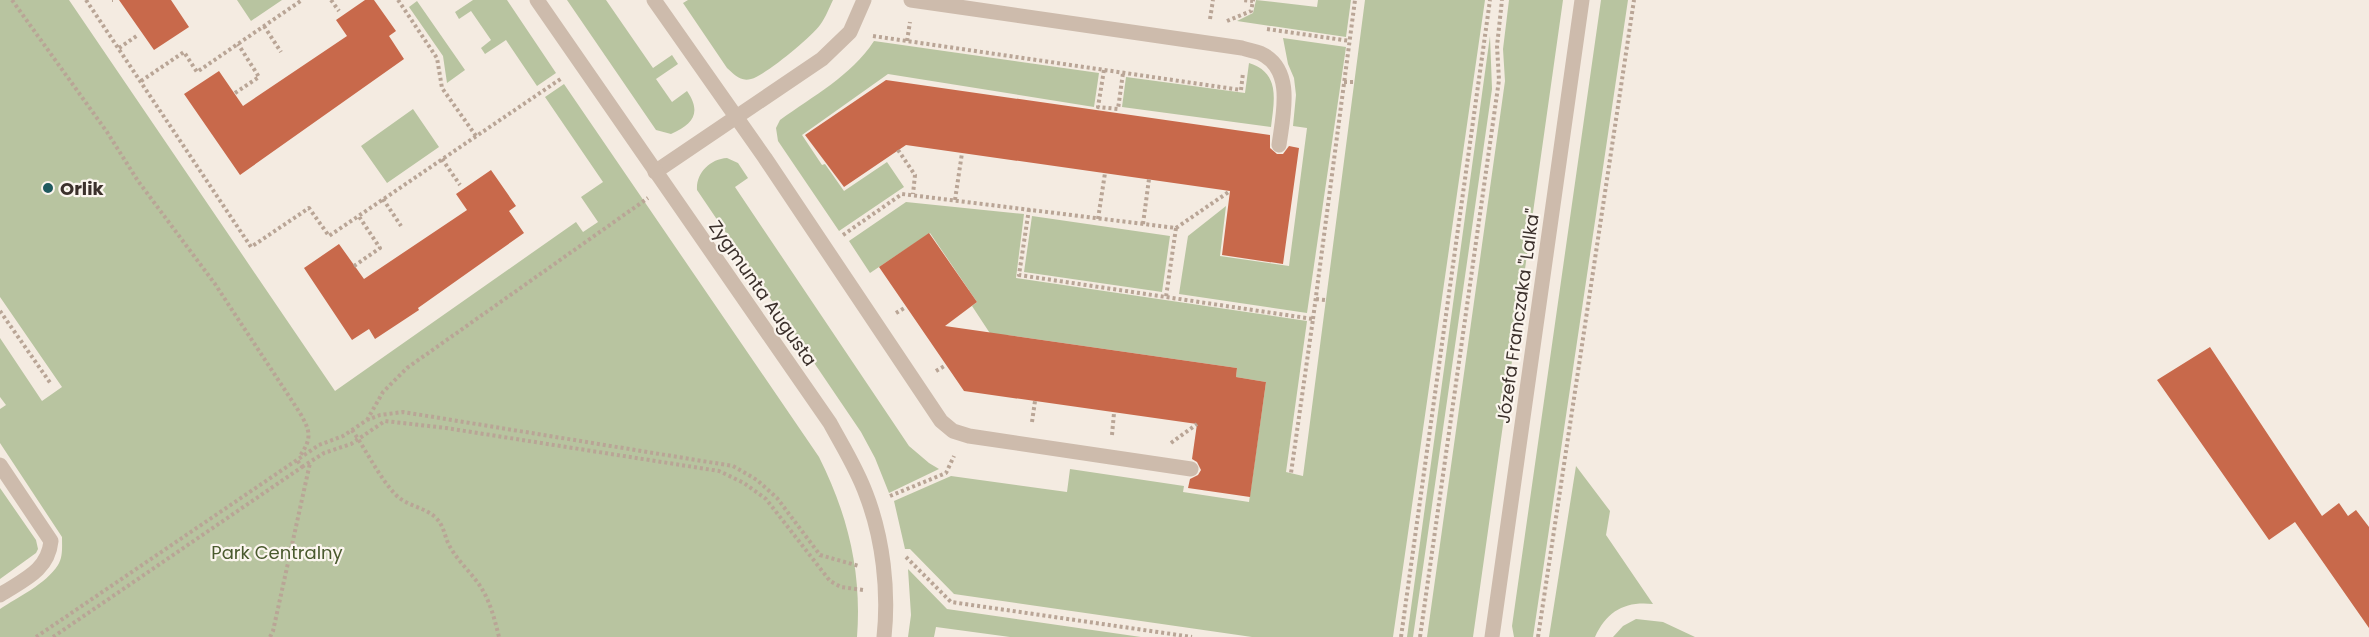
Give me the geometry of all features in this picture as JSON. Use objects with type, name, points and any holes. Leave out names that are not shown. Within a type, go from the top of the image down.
[{"type":"street","name":"Zygmunta Augusta","points":[[537,0],[830,423],[853,465],[877,527],[884,590],[884,637]]},
{"type":"street","points":[[654,0],[737,118],[941,421],[953,431],[963,434],[1191,469]]},
{"type":"street","points":[[655,172],[822,59],[850,32],[864,0]]},
{"type":"street","points":[[911,0],[1259,52],[1275,64],[1283,83],[1285,95],[1279,145]]},
{"type":"street","name":"Józefa Franczaka \"Lalka\"","points":[[1492,637],[1582,0]]},
{"type":"street","points":[[0,465],[51,541],[47,560],[41,567],[0,595]]},
{"type":"path","points":[[12,0],[107,132],[150,198],[215,284],[300,413],[308,427],[309,438],[297,460]]},
{"type":"path","points":[[86,0],[251,247],[309,208],[329,236],[568,74]]},
{"type":"path","points":[[141,81],[184,52],[197,72],[302,0]]},
{"type":"path","points":[[331,0],[339,11]]},
{"type":"path","points":[[398,0],[437,58],[442,88],[476,136]]},
{"type":"path","points":[[1210,20],[1213,0]]},
{"type":"path","points":[[1225,22],[1251,11],[1252,1],[1242,0]]},
{"type":"path","points":[[1291,473],[1355,0]]},
{"type":"path","points":[[1401,637],[1490,0]]},
{"type":"path","points":[[1420,637],[1499,80],[1497,46],[1502,0]]},
{"type":"path","points":[[1538,637],[1634,0]]},
{"type":"path","points":[[264,26],[281,52]]},
{"type":"path","points":[[119,48],[138,35]]},
{"type":"path","points":[[868,41],[872,36],[1241,90]]},
{"type":"path","points":[[235,93],[259,77],[238,44]]},
{"type":"path","points":[[1104,70],[1098,107],[1119,109],[1123,73]]},
{"type":"path","points":[[1344,82],[1353,82]]},
{"type":"path","points":[[898,150],[915,175],[913,194]]},
{"type":"path","points":[[955,200],[962,153]]},
{"type":"path","points":[[442,159],[460,185]]},
{"type":"path","points":[[1098,219],[1105,173]]},
{"type":"path","points":[[1143,224],[1149,180]]},
{"type":"path","points":[[838,238],[902,194],[1176,228],[1230,191]]},
{"type":"path","points":[[367,420],[383,392],[408,368],[651,196]]},
{"type":"path","points":[[383,199],[401,226]]},
{"type":"path","points":[[1029,209],[1019,275],[1313,319]]},
{"type":"path","points":[[354,266],[380,248],[358,215]]},
{"type":"path","points":[[1166,297],[1176,228]]},
{"type":"path","points":[[1316,299],[1324,300]]},
{"type":"path","points":[[0,311],[51,384]]},
{"type":"path","points":[[1031,429],[1035,401]]},
{"type":"path","points":[[36,637],[319,445],[343,436],[367,420],[380,415],[403,412],[733,466],[757,480],[777,498],[820,555],[864,567]]},
{"type":"path","points":[[1112,439],[1114,412]]},
{"type":"path","points":[[53,637],[302,467],[324,453],[351,444],[385,421],[446,428],[719,471],[744,483],[766,499],[830,581],[841,587],[867,591],[884,590]]},
{"type":"path","points":[[1164,448],[1197,424]]},
{"type":"path","points":[[352,430],[397,496],[407,504],[435,516],[443,526],[450,546],[488,600],[499,637]]},
{"type":"path","points":[[886,497],[946,473],[963,434]]},
{"type":"path","points":[[297,460],[302,467]]},
{"type":"path","points":[[270,637],[310,462]]},
{"type":"path","points":[[902,557],[907,557],[951,602],[1192,637]]},
{"type":"green space","name":"Park Centralny","points":[[0,0],[69,0],[335,391],[576,222],[583,232],[598,222],[581,197],[603,182],[545,97],[564,84],[819,457],[838,500],[851,544],[857,590],[857,637],[0,637],[0,609],[39,584],[53,572],[61,559],[62,537],[0,443],[0,409],[6,405],[0,397],[0,338],[42,401],[62,387],[0,297]]},
{"type":"green space","points":[[237,0],[282,0],[251,21]]},
{"type":"green space","points":[[473,0],[507,0],[556,73],[537,86],[506,40],[485,54],[481,48],[491,40],[471,11],[459,19],[455,12]]},
{"type":"green space","points":[[567,0],[606,0],[653,68],[672,55],[678,64],[656,79],[672,102],[687,91],[694,106],[690,122],[671,134],[656,130]]},
{"type":"green space","points":[[688,0],[833,0],[815,31],[767,71],[747,80],[738,77],[727,68],[683,3]]},
{"type":"green space","points":[[1256,0],[1317,7],[1318,0],[1351,0],[1346,37],[1237,21],[1253,13]]},
{"type":"green space","points":[[1365,0],[1485,0],[1393,637],[1252,637],[954,594],[910,549],[905,549],[894,501],[951,476],[1067,492],[1070,469],[1184,486],[1183,492],[1249,502],[1266,382],[1236,377],[1237,368],[1007,335],[997,344],[972,306],[977,302],[930,233],[870,273],[849,241],[906,202],[1024,214],[1016,278],[1307,321],[1286,472],[1303,476]]},
{"type":"green space","points":[[1509,0],[1563,0],[1473,637],[1427,637],[1505,81],[1503,49]]},
{"type":"green space","points":[[1601,0],[1628,0],[1533,637],[1514,637],[1512,626]]},
{"type":"green space","points":[[417,1],[465,70],[447,83],[443,56],[409,7]]},
{"type":"green space","points":[[1490,36],[1492,89],[1413,637],[1407,637]]},
{"type":"green space","points":[[1283,38],[1346,47],[1307,313],[1179,294],[1188,236],[1226,206],[1220,256],[1289,266],[1307,128],[1293,126],[1296,95],[1294,78],[1288,64]]},
{"type":"green space","points":[[874,41],[1099,73],[1094,107],[888,74],[802,135],[822,165],[825,164],[844,191],[887,162],[904,187],[839,231],[778,141],[776,128],[780,120],[843,75]]},
{"type":"green space","points":[[1249,63],[1259,68],[1271,81],[1274,98],[1271,127],[1122,107],[1126,77],[1245,93]]},
{"type":"green space","points":[[413,109],[439,147],[387,183],[361,146]]},
{"type":"green space","points":[[727,158],[738,163],[748,178],[735,187],[909,446],[939,469],[889,493],[875,458],[861,432],[697,190],[699,178],[705,168],[715,161]]},
{"type":"green space","points":[[1032,216],[1170,236],[1162,292],[1024,272]]},
{"type":"green space","points":[[1576,466],[1610,511],[1606,535],[1653,604],[1634,604],[1618,610],[1605,620],[1595,637],[1549,637]]},
{"type":"green space","points":[[0,488],[36,540],[38,549],[36,553],[0,579]]},
{"type":"green space","points":[[908,569],[947,609],[1141,637],[1010,637],[936,627],[934,637],[908,637],[911,615]]},
{"type":"green space","points":[[1636,619],[1663,622],[1695,637],[1613,637],[1623,626]]},
{"type":"building","points":[[119,0],[171,0],[189,27],[154,50]]},
{"type":"building","points":[[365,0],[374,0],[396,31],[389,36],[404,59],[240,175],[184,94],[219,71],[243,106],[347,36],[336,20]]},
{"type":"building","points":[[886,80],[1270,135],[1270,148],[1277,154],[1283,154],[1289,146],[1299,148],[1283,264],[1222,255],[1230,191],[906,145],[844,187],[805,135]]},
{"type":"building","points":[[491,170],[516,206],[509,211],[524,233],[418,308],[419,310],[375,339],[369,329],[352,340],[304,268],[339,244],[364,279],[467,210],[456,194]]},
{"type":"building","points":[[929,233],[977,302],[945,326],[1237,368],[1236,377],[1266,382],[1250,497],[1188,488],[1190,479],[1198,475],[1201,470],[1197,462],[1192,459],[1197,424],[964,391],[879,267]]},
{"type":"building","points":[[2210,347],[2322,516],[2339,503],[2348,516],[2356,510],[2369,527],[2369,628],[2295,522],[2269,540],[2157,380]]},
{"type":"place","name":"Orlik","points":[[48,188]]}]
